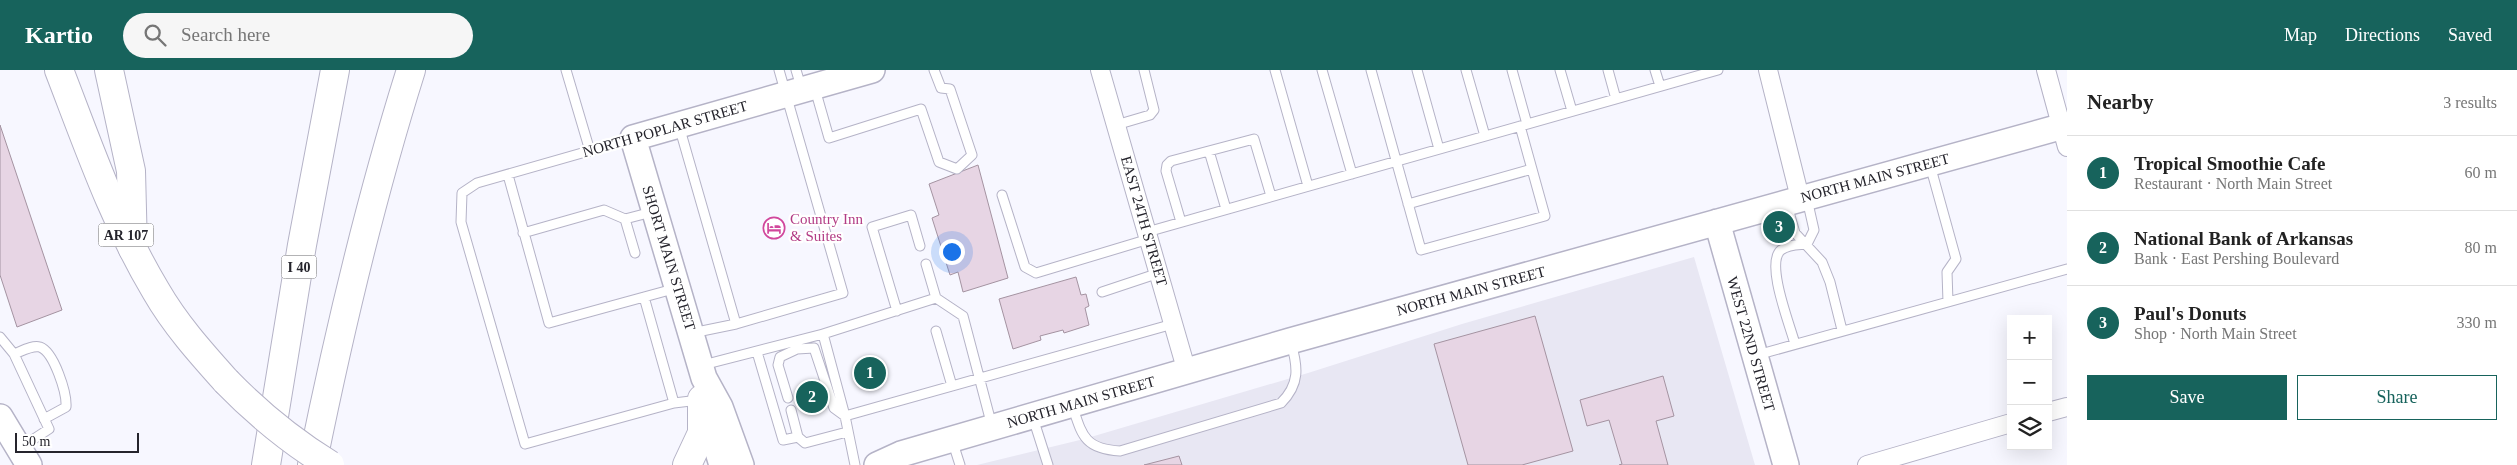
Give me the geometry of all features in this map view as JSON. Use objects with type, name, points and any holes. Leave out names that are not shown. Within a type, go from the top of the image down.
[{"type":"main road","name":"AR 107","points":[[58,70],[116,215],[132,249],[157,292],[190,340],[252,408],[299,446],[330,465]]},
{"type":"main road","points":[[109,70],[131,171],[132,249]]},
{"type":"main road","name":"I 40","points":[[266,465],[302,245],[334,70]]},
{"type":"main road","points":[[312,465],[326,395],[369,212],[411,70]]},
{"type":"main road","name":"NORTH POPLAR STREET","points":[[633,138],[679,125],[799,85],[872,70]]},
{"type":"main road","name":"NORTH MAIN STREET","points":[[877,465],[903,460],[952,440],[1290,341],[1798,199],[1929,163],[2065,133]]},
{"type":"main road","name":"SHORT MAIN STREET","points":[[633,138],[691,333],[702,381]]},
{"type":"main road","name":"WEST 22ND STREET","points":[[1717,222],[1786,465]]},
{"type":"main road","points":[[687,465],[702,433],[702,381]]},
{"type":"main road","points":[[702,381],[722,465]]},
{"type":"main road","points":[[702,381],[720,408],[741,465]]},
{"type":"main road","points":[[0,417],[24,457]]},
{"type":"street","name":"EAST 24TH STREET","points":[[1100,70],[1187,372]]},
{"type":"street","points":[[1768,70],[1798,199]]},
{"type":"street","points":[[2046,70],[2065,133]]},
{"type":"street","points":[[2052,411],[2067,407]]},
{"type":"street","points":[[1867,465],[2007,424]]},
{"type":"lane","points":[[566,70],[590,151]]},
{"type":"lane","points":[[779,70],[799,85],[830,138],[921,109],[939,162],[957,169],[972,155],[950,89],[941,88],[934,70]]},
{"type":"lane","points":[[1116,125],[1150,115],[1154,110],[1144,70]]},
{"type":"lane","points":[[1274,70],[1308,186]]},
{"type":"lane","points":[[1322,70],[1352,174]]},
{"type":"lane","points":[[1370,70],[1421,250],[1545,216],[1532,169],[1512,70]]},
{"type":"lane","points":[[1417,70],[1439,149]]},
{"type":"lane","points":[[1466,70],[1484,136]]},
{"type":"lane","points":[[1560,70],[1572,111]]},
{"type":"lane","points":[[1608,70],[1616,99]]},
{"type":"lane","points":[[1655,70],[1660,86]]},
{"type":"lane","points":[[1002,195],[1024,267],[1036,274],[1181,222],[1616,99],[1703,72],[1718,70]]},
{"type":"lane","points":[[691,333],[736,324],[843,293],[799,85]]},
{"type":"lane","points":[[679,125],[736,324]]},
{"type":"lane","name":"NORTH POPLAR STREET","points":[[633,138],[477,183],[462,194],[461,222],[524,444],[674,403]]},
{"type":"lane","points":[[1181,222],[1166,171],[1167,165],[1171,161],[1209,150],[1254,138],[1271,196]]},
{"type":"lane","points":[[1209,150],[1226,209]]},
{"type":"lane","points":[[1929,163],[1956,259],[1948,272],[1948,302]]},
{"type":"lane","points":[[1408,204],[1532,169]]},
{"type":"lane","points":[[508,174],[549,323],[678,288]]},
{"type":"lane","points":[[1798,199],[1814,230],[1808,244]]},
{"type":"lane","points":[[1798,199],[1795,233],[1808,244],[1822,262],[1830,282],[1842,330]]},
{"type":"lane","points":[[523,233],[604,210],[626,219],[655,212]]},
{"type":"lane","points":[[897,311],[872,227],[911,215],[920,246]]},
{"type":"lane","points":[[626,219],[635,253]]},
{"type":"lane","points":[[1795,344],[1776,280],[1776,258],[1780,251],[1789,245],[1808,244]]},
{"type":"lane","points":[[926,264],[936,298],[963,316],[992,428]]},
{"type":"lane","points":[[1754,355],[2067,269]]},
{"type":"lane","points":[[1102,292],[1159,273]]},
{"type":"lane","points":[[644,297],[674,403],[702,381],[757,352],[823,334],[936,298]]},
{"type":"lane","points":[[845,416],[1173,324]]},
{"type":"lane","points":[[936,331],[952,386]]},
{"type":"lane","points":[[823,334],[845,416],[855,465]]},
{"type":"lane","points":[[0,337],[14,354],[49,429],[24,457]]},
{"type":"lane","points":[[1071,405],[1082,434],[1090,444],[1107,450],[1120,451],[1281,402],[1290,394],[1297,375],[1298,366],[1290,341]]},
{"type":"lane","points":[[14,354],[35,346],[42,348],[50,354],[67,399],[66,407],[44,419]]},
{"type":"lane","points":[[788,398],[778,365],[780,357],[797,349],[814,348],[834,408],[845,416]]},
{"type":"lane","points":[[757,352],[783,440],[798,437]]},
{"type":"lane","points":[[791,410],[798,437],[805,443],[847,432]]},
{"type":"lane","points":[[1033,416],[1048,465]]},
{"type":"lane","points":[[952,440],[960,465]]},
{"type":"shaded area","points":[[1694,257],[1755,465],[977,465],[1084,439],[1308,373],[1462,324]]},
{"type":"building","points":[[0,125],[62,310],[17,327],[0,275]]},
{"type":"building","points":[[978,165],[1008,278],[963,292],[958,272],[950,275],[932,218],[939,215],[929,184]]},
{"type":"building","points":[[1076,277],[1081,295],[1086,294],[1089,306],[1085,308],[1089,325],[1064,333],[1063,330],[1040,336],[1041,340],[1013,349],[999,299]]},
{"type":"building","points":[[1535,316],[1573,451],[1522,465],[1468,465],[1434,344]]},
{"type":"building","points":[[1663,376],[1674,416],[1656,421],[1668,465],[1619,465],[1622,464],[1609,420],[1587,426],[1580,400]]},
{"type":"building","points":[[1179,456],[1182,465],[1144,465]]},
{"type":"place","name":"Paul's Donuts","points":[[1779,227]]},
{"type":"place","name":"Country Inn & Suites","points":[[774,228]]},
{"type":"place","name":"Tropical Smoothie Cafe","points":[[870,373]]},
{"type":"place","name":"National Bank of Arkansas","points":[[812,397]]}]
